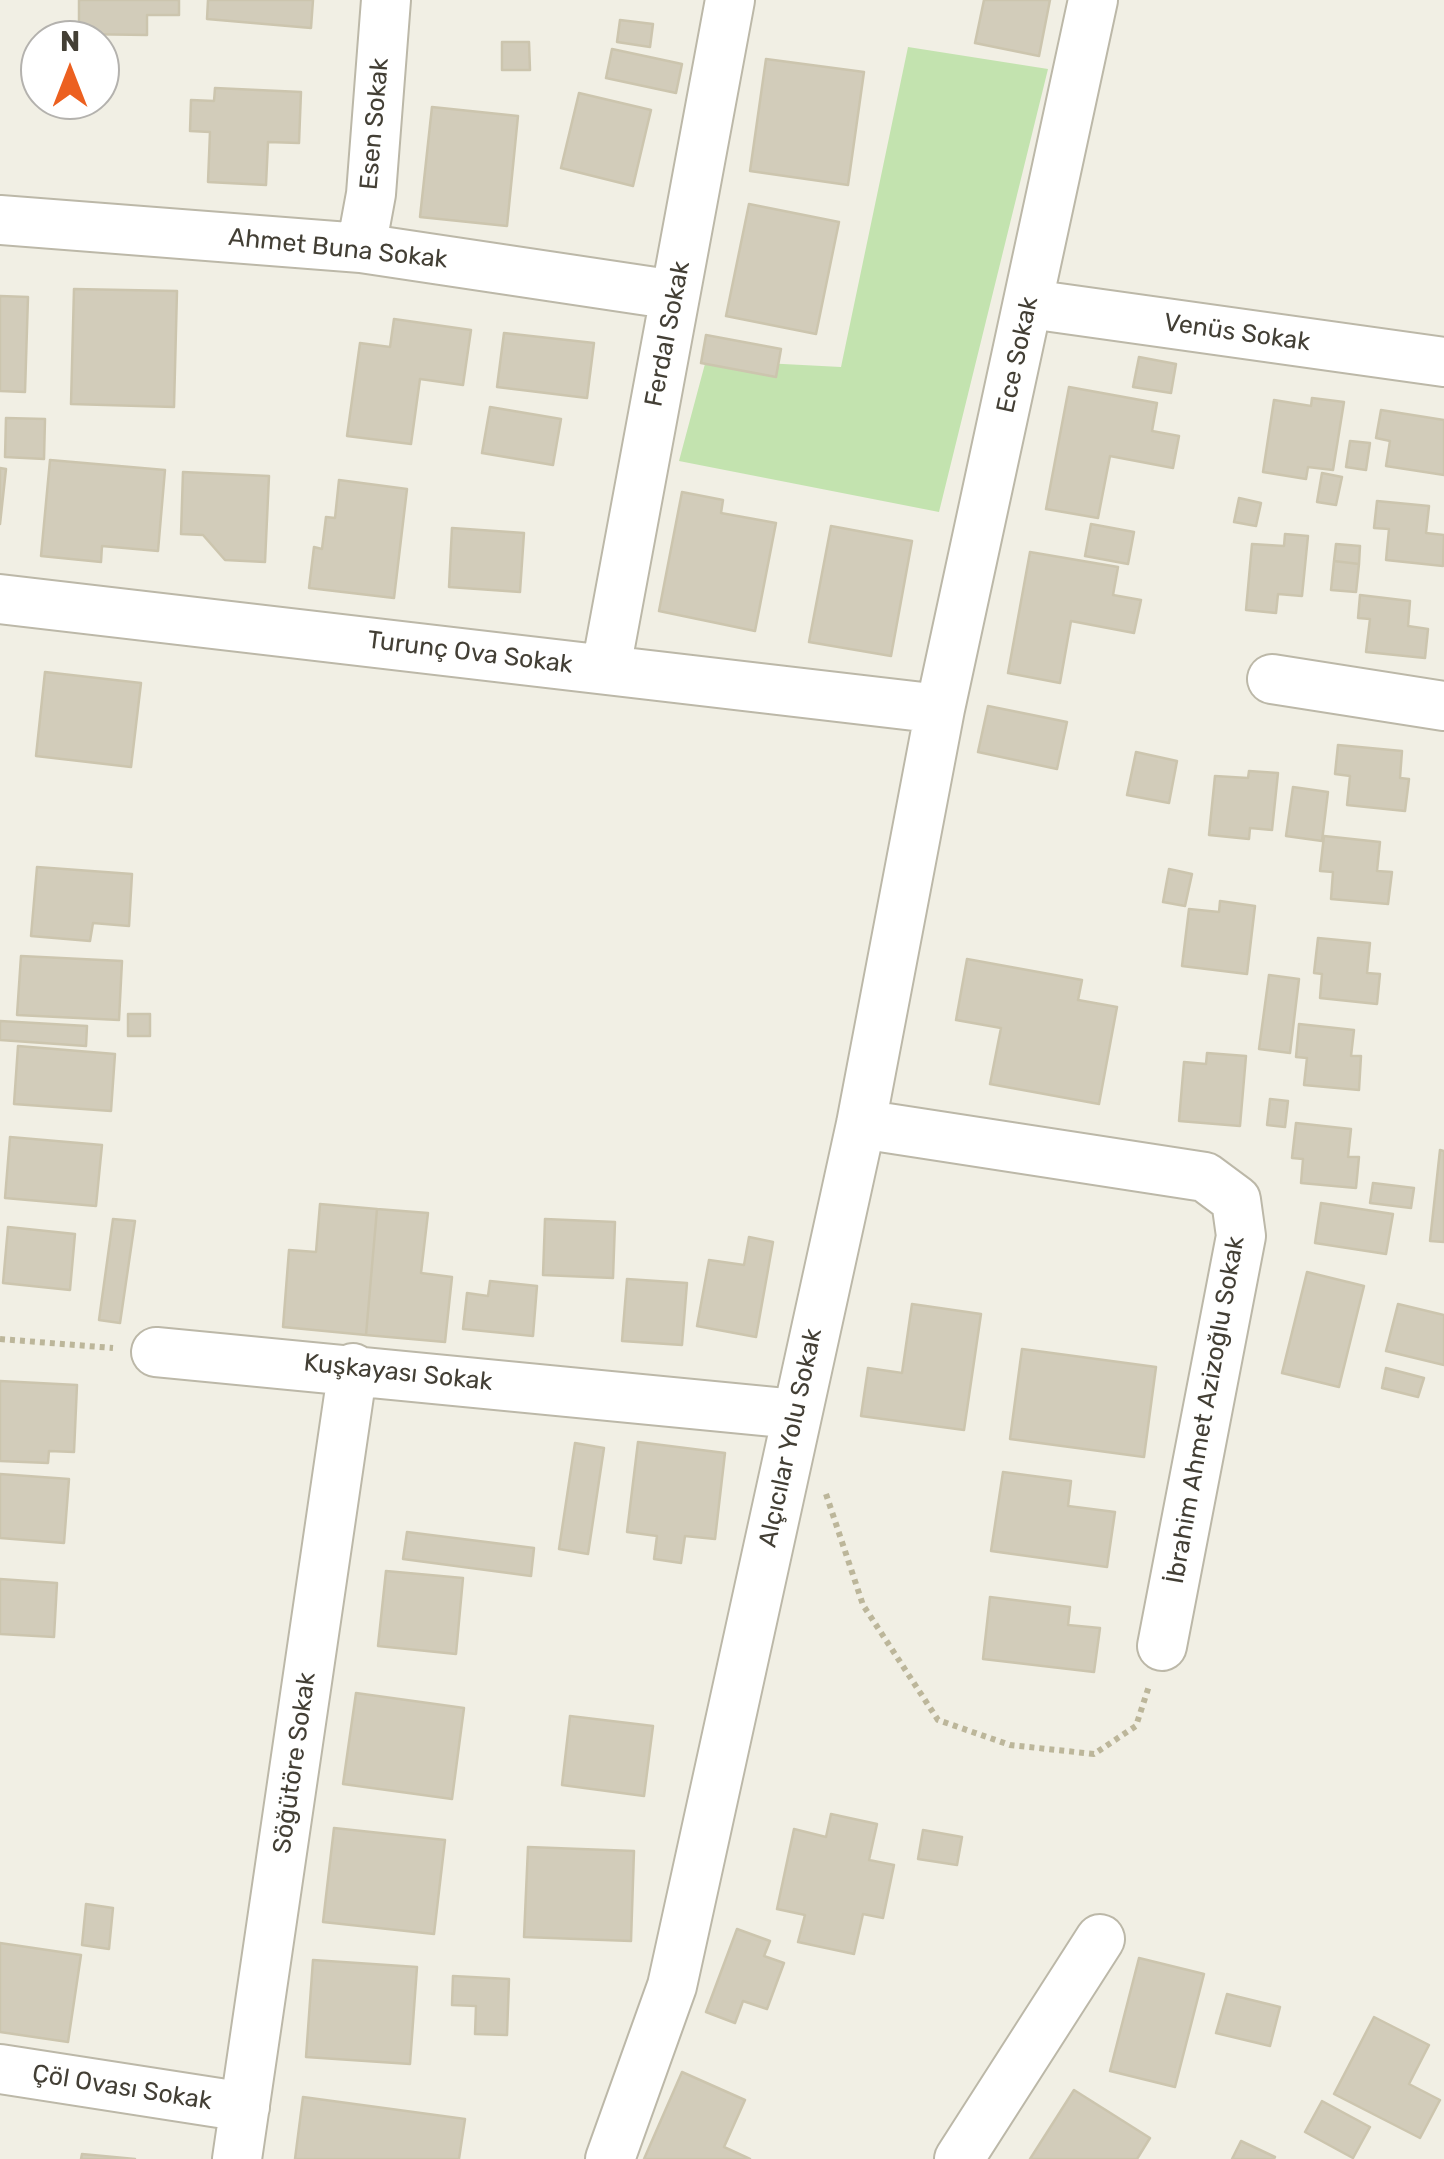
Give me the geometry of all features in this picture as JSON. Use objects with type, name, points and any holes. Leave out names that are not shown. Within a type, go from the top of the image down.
[{"type":"street","name":"Esen Sokak","points":[[360,248],[371,194],[386,0]]},
{"type":"street","name":"Ferdal Sokak","points":[[606,668],[730,0]]},
{"type":"street","name":"Ece Sokak","points":[[940,708],[1093,0]]},
{"type":"street","name":"Ahmet Buna Sokak","points":[[0,220],[360,248],[675,295]]},
{"type":"street","name":"Venüs Sokak","points":[[1030,304],[1444,362]]},
{"type":"street","name":"Turunç Ova Sokak","points":[[0,598],[940,708]]},
{"type":"street","points":[[1272,679],[1444,706]]},
{"type":"street","name":"Alçıcılar Yolu Sokak","points":[[610,2159],[672,1986],[794,1414],[861,1124],[940,708]]},
{"type":"street","name":"İbrahim Ahmet Azizoğlu Sokak","points":[[861,1124],[1205,1177],[1236,1200],[1242,1236],[1162,1646]]},
{"type":"street","name":"Kuşkayası Sokak","points":[[156,1352],[353,1368],[794,1414]]},
{"type":"street","name":"Söğütöre Sokak","points":[[237,2159],[353,1368]]},
{"type":"street","points":[[960,2159],[1100,1939]]},
{"type":"street","name":"Çöl Ovası Sokak","points":[[0,2069],[245,2108]]},
{"type":"path","points":[[0,1339],[156,1352]]},
{"type":"path","points":[[820,1478],[863,1605],[938,1720],[1010,1745],[1094,1754],[1136,1726],[1162,1646]]},
{"type":"green space","points":[[908,47],[1048,69],[939,512],[679,461],[706,360],[841,367]]},
{"type":"building","points":[[79,0],[179,0],[179,15],[147,15],[147,35],[120,35],[120,20],[79,20]]},
{"type":"building","points":[[208,0],[313,0],[311,28],[207,19]]},
{"type":"building","points":[[984,0],[1050,0],[1039,56],[975,43]]},
{"type":"building","points":[[620,20],[653,24],[650,47],[617,42]]},
{"type":"building","points":[[502,42],[529,42],[530,70],[502,70]]},
{"type":"building","points":[[612,49],[682,64],[676,93],[606,78]]},
{"type":"building","points":[[766,59],[864,72],[848,185],[750,171]]},
{"type":"building","points":[[215,88],[301,92],[299,143],[268,142],[266,185],[208,182],[210,132],[190,131],[191,100],[214,101]]},
{"type":"building","points":[[579,93],[651,110],[633,186],[561,168]]},
{"type":"building","points":[[432,107],[518,116],[507,226],[420,217]]},
{"type":"building","points":[[749,204],[839,222],[816,334],[726,316]]},
{"type":"building","points":[[74,289],[177,291],[174,407],[71,404]]},
{"type":"building","points":[[0,296],[28,297],[25,392],[0,391]]},
{"type":"building","points":[[394,319],[471,330],[463,385],[420,379],[411,444],[347,436],[360,343],[390,347]]},
{"type":"building","points":[[504,333],[594,343],[587,398],[497,387]]},
{"type":"building","points":[[706,335],[781,349],[776,377],[701,363]]},
{"type":"building","points":[[1139,357],[1176,364],[1171,393],[1133,387]]},
{"type":"building","points":[[1069,387],[1157,403],[1152,431],[1179,436],[1173,468],[1110,456],[1098,518],[1046,509]]},
{"type":"building","points":[[1312,398],[1344,402],[1333,470],[1308,467],[1306,479],[1263,472],[1274,400],[1311,406]]},
{"type":"building","points":[[490,407],[561,419],[553,465],[482,453]]},
{"type":"building","points":[[1381,410],[1444,420],[1444,475],[1386,466],[1390,441],[1376,438]]},
{"type":"building","points":[[6,418],[45,419],[44,459],[5,457]]},
{"type":"building","points":[[1350,441],[1370,443],[1366,470],[1346,467]]},
{"type":"building","points":[[50,460],[165,470],[158,551],[102,546],[101,562],[41,556]]},
{"type":"building","points":[[0,468],[6,469],[0,524]]},
{"type":"building","points":[[183,472],[269,476],[265,562],[225,560],[203,535],[181,534]]},
{"type":"building","points":[[1322,473],[1342,477],[1336,505],[1317,502]]},
{"type":"building","points":[[339,480],[407,489],[394,598],[309,588],[314,547],[322,549],[326,517],[335,518]]},
{"type":"building","points":[[682,492],[723,500],[721,513],[776,523],[755,631],[659,611]]},
{"type":"building","points":[[1239,498],[1261,503],[1256,526],[1234,522]]},
{"type":"building","points":[[1377,501],[1429,506],[1426,533],[1444,535],[1443,566],[1386,560],[1389,529],[1374,528]]},
{"type":"building","points":[[1091,524],[1134,532],[1128,564],[1085,556]]},
{"type":"building","points":[[831,526],[912,541],[891,656],[809,642]]},
{"type":"building","points":[[452,528],[524,533],[520,592],[449,587]]},
{"type":"building","points":[[1285,534],[1308,536],[1302,596],[1278,594],[1276,613],[1246,610],[1252,544],[1284,546]]},
{"type":"building","points":[[1336,544],[1360,546],[1359,564],[1334,561]]},
{"type":"building","points":[[1030,552],[1118,567],[1113,595],[1141,600],[1134,633],[1071,621],[1060,683],[1008,673]]},
{"type":"building","points":[[1334,561],[1359,564],[1356,592],[1331,590]]},
{"type":"building","points":[[1360,595],[1410,601],[1408,626],[1428,629],[1425,658],[1366,652],[1370,619],[1358,618]]},
{"type":"building","points":[[45,672],[141,683],[131,767],[36,756]]},
{"type":"building","points":[[988,706],[1067,722],[1057,769],[978,752]]},
{"type":"building","points":[[1338,745],[1402,751],[1400,778],[1409,779],[1405,811],[1347,805],[1350,776],[1335,774]]},
{"type":"building","points":[[1136,752],[1177,761],[1169,803],[1127,795]]},
{"type":"building","points":[[1249,771],[1278,773],[1272,830],[1250,828],[1249,839],[1209,835],[1215,776],[1248,778]]},
{"type":"building","points":[[1293,787],[1328,792],[1322,841],[1286,836]]},
{"type":"building","points":[[1324,836],[1380,842],[1377,871],[1392,872],[1388,904],[1331,899],[1333,872],[1320,871]]},
{"type":"building","points":[[37,867],[132,874],[129,926],[93,923],[90,941],[31,936]]},
{"type":"building","points":[[1169,869],[1192,874],[1185,906],[1163,902]]},
{"type":"building","points":[[1220,901],[1255,906],[1247,974],[1182,966],[1189,909],[1219,912]]},
{"type":"building","points":[[1318,938],[1370,943],[1367,973],[1380,974],[1377,1004],[1320,998],[1322,974],[1314,973]]},
{"type":"building","points":[[21,956],[122,961],[119,1020],[17,1015]]},
{"type":"building","points":[[967,959],[1082,980],[1078,1000],[1117,1007],[1099,1104],[990,1084],[1001,1028],[956,1020]]},
{"type":"building","points":[[1269,975],[1299,979],[1290,1053],[1259,1049]]},
{"type":"building","points":[[128,1014],[150,1014],[150,1036],[128,1036]]},
{"type":"building","points":[[0,1021],[87,1026],[86,1046],[0,1040]]},
{"type":"building","points":[[1299,1024],[1354,1030],[1351,1056],[1361,1056],[1359,1090],[1304,1085],[1307,1058],[1296,1057]]},
{"type":"building","points":[[18,1046],[115,1054],[111,1111],[14,1104]]},
{"type":"building","points":[[1207,1053],[1246,1056],[1240,1126],[1179,1121],[1184,1062],[1206,1064]]},
{"type":"building","points":[[1270,1099],[1288,1101],[1285,1127],[1267,1125]]},
{"type":"building","points":[[1296,1123],[1351,1129],[1348,1157],[1359,1157],[1356,1188],[1301,1183],[1303,1159],[1292,1158]]},
{"type":"building","points":[[10,1137],[102,1145],[96,1206],[5,1198]]},
{"type":"building","points":[[1440,1150],[1444,1151],[1444,1242],[1430,1241]]},
{"type":"building","points":[[1373,1183],[1414,1188],[1411,1208],[1370,1203]]},
{"type":"building","points":[[1321,1203],[1393,1214],[1386,1254],[1315,1243]]},
{"type":"building","points":[[320,1204],[377,1209],[366,1335],[283,1327],[289,1250],[316,1252]]},
{"type":"building","points":[[377,1209],[428,1213],[421,1273],[452,1277],[445,1342],[366,1335]]},
{"type":"building","points":[[113,1219],[135,1221],[120,1323],[99,1320]]},
{"type":"building","points":[[545,1219],[615,1222],[613,1278],[543,1275]]},
{"type":"building","points":[[8,1227],[75,1234],[70,1290],[3,1283]]},
{"type":"building","points":[[749,1237],[773,1242],[756,1337],[697,1326],[709,1260],[744,1265]]},
{"type":"building","points":[[1307,1272],[1364,1286],[1339,1387],[1282,1373]]},
{"type":"building","points":[[627,1279],[687,1283],[682,1345],[622,1341]]},
{"type":"building","points":[[490,1281],[537,1286],[533,1336],[463,1329],[467,1293],[488,1296]]},
{"type":"building","points":[[912,1304],[981,1314],[964,1430],[861,1416],[868,1368],[902,1373]]},
{"type":"building","points":[[1398,1304],[1444,1315],[1444,1365],[1386,1351]]},
{"type":"building","points":[[1022,1349],[1156,1367],[1144,1457],[1010,1439]]},
{"type":"building","points":[[1386,1368],[1424,1378],[1418,1397],[1382,1388]]},
{"type":"building","points":[[0,1381],[77,1385],[74,1452],[49,1451],[48,1463],[0,1461]]},
{"type":"building","points":[[638,1442],[725,1453],[715,1539],[685,1536],[681,1563],[654,1559],[657,1536],[627,1532]]},
{"type":"building","points":[[575,1443],[604,1448],[588,1554],[559,1549]]},
{"type":"building","points":[[1003,1472],[1071,1481],[1068,1506],[1115,1512],[1107,1567],[991,1551]]},
{"type":"building","points":[[0,1474],[69,1479],[64,1543],[0,1538]]},
{"type":"building","points":[[407,1532],[534,1548],[531,1576],[403,1559]]},
{"type":"building","points":[[386,1571],[463,1578],[456,1654],[378,1646]]},
{"type":"building","points":[[0,1579],[57,1583],[54,1637],[0,1634]]},
{"type":"building","points":[[990,1597],[1070,1607],[1068,1625],[1100,1628],[1094,1672],[983,1659]]},
{"type":"building","points":[[356,1693],[464,1708],[452,1799],[343,1784]]},
{"type":"building","points":[[570,1716],[653,1726],[644,1796],[562,1785]]},
{"type":"building","points":[[831,1814],[877,1824],[869,1860],[894,1865],[883,1918],[863,1914],[854,1954],[798,1942],[805,1915],[777,1909],[794,1829],[826,1837]]},
{"type":"building","points":[[334,1828],[445,1840],[434,1934],[323,1922]]},
{"type":"building","points":[[923,1830],[962,1837],[957,1865],[918,1859]]},
{"type":"building","points":[[528,1847],[634,1851],[631,1941],[524,1937]]},
{"type":"building","points":[[86,1904],[113,1908],[109,1949],[82,1945]]},
{"type":"building","points":[[737,1929],[770,1941],[764,1956],[784,1963],[767,2009],[743,2001],[735,2023],[706,2012]]},
{"type":"building","points":[[0,1943],[81,1955],[68,2042],[0,2032]]},
{"type":"building","points":[[1139,1958],[1204,1974],[1175,2087],[1110,2071]]},
{"type":"building","points":[[313,1960],[417,1967],[410,2064],[306,2057]]},
{"type":"building","points":[[453,1976],[509,1979],[507,2035],[475,2034],[476,2006],[452,2005]]},
{"type":"building","points":[[1227,1994],[1280,2007],[1270,2046],[1216,2033]]},
{"type":"building","points":[[1374,2017],[1429,2045],[1409,2084],[1440,2100],[1420,2138],[1334,2094]]},
{"type":"building","points":[[682,2072],[745,2100],[724,2147],[750,2159],[644,2159]]},
{"type":"building","points":[[1074,2090],[1150,2138],[1137,2159],[1030,2159]]},
{"type":"building","points":[[303,2097],[465,2119],[459,2159],[295,2159]]},
{"type":"building","points":[[1322,2101],[1370,2127],[1353,2158],[1305,2132]]},
{"type":"building","points":[[1241,2141],[1275,2157],[1274,2159],[1232,2159]]},
{"type":"building","points":[[82,2154],[135,2159],[81,2159]]}]
